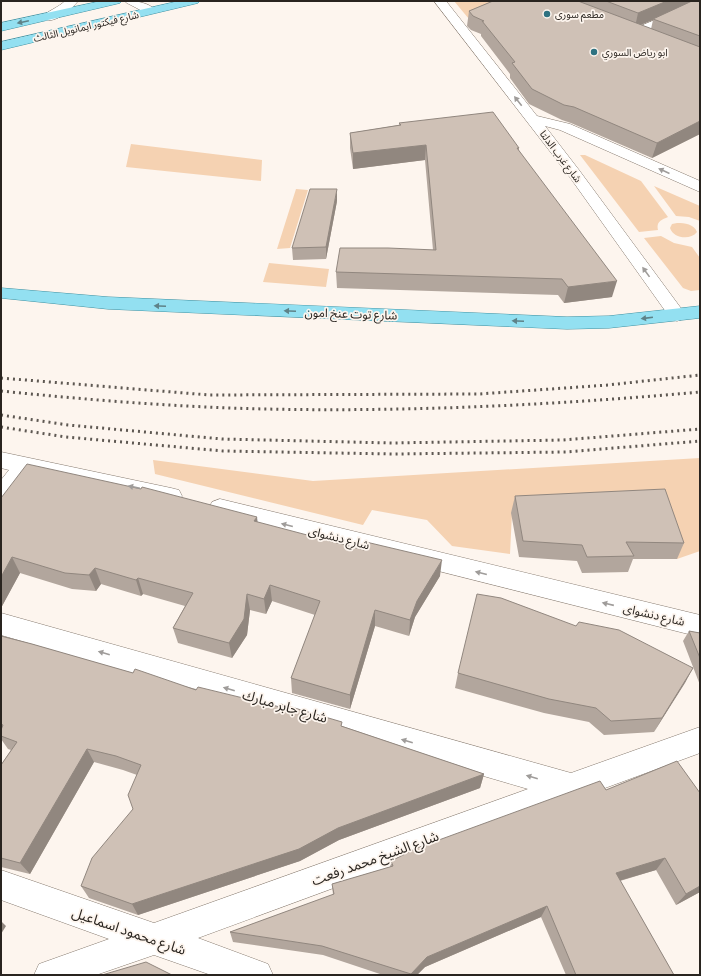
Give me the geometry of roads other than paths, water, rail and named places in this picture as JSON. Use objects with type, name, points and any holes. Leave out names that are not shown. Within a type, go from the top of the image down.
[{"type":"main road","name":"شارع فيكتور ايمانويل الثالث","points":[[1,27],[116,1]]},
{"type":"main road","name":"شارع فيكتور ايمانويل الثالث","points":[[1,46],[194,1]]},
{"type":"main road","name":"شارع توت عنخ امون","points":[[1,293],[108,303],[567,323],[609,322],[700,312]]},
{"type":"street","points":[[48,17],[63,10],[72,1]]},
{"type":"street","points":[[131,1],[150,11]]},
{"type":"street","name":"شارع غرب الدلتا","points":[[440,1],[532,120],[677,314]]},
{"type":"street","points":[[635,33],[700,4]]},
{"type":"street","points":[[621,28],[650,38]]},
{"type":"street","points":[[532,120],[561,126],[700,187]]},
{"type":"street","name":"شارع دنشواى","points":[[1,460],[136,487],[700,626]]},
{"type":"street","points":[[1,497],[25,464]]},
{"type":"street","name":"شارع جابر مبارك","points":[[1,624],[570,787]]},
{"type":"street","name":"شارع الشيخ محمد رفعت","points":[[50,975],[700,740]]},
{"type":"street","name":"شارع محمود اسماعيل","points":[[1,885],[257,975]]},
{"type":"railway","points":[[1,378],[209,395],[479,394],[608,385],[700,375]]},
{"type":"railway","points":[[1,391],[165,405],[319,410],[537,404],[700,392]]},
{"type":"railway","points":[[1,415],[68,425],[222,439],[392,443],[563,440],[700,429]]},
{"type":"railway","points":[[1,427],[66,437],[223,451],[393,454],[566,452],[700,441]]},
{"type":"place","name":"مطعم سورى","points":[[547,14]]},
{"type":"place","name":"ابو رياض السوري","points":[[594,52]]}]
